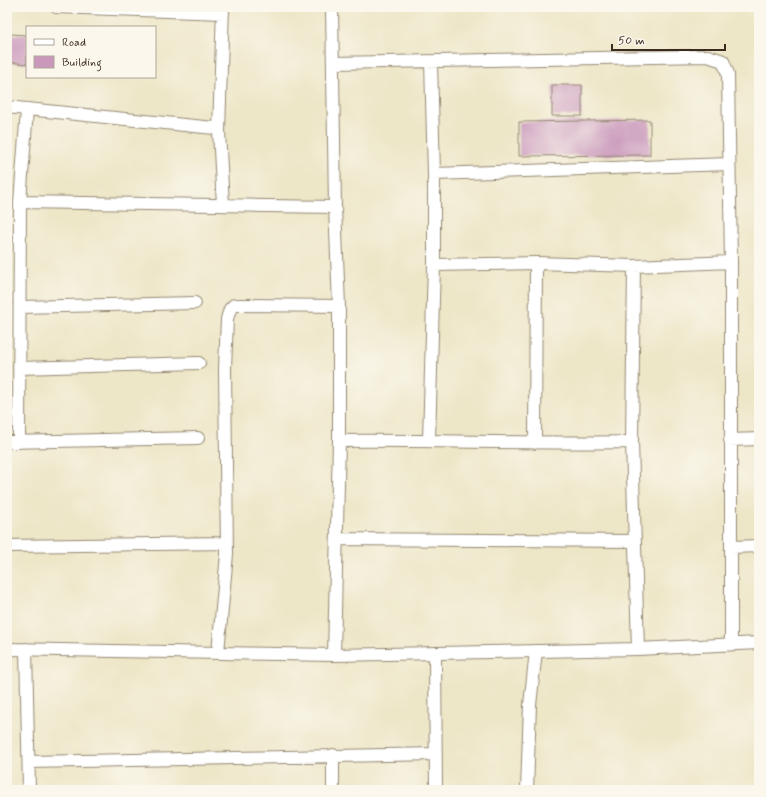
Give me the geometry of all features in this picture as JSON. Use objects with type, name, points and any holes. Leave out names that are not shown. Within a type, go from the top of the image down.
[{"type":"street","points":[[56,7],[223,10],[219,131],[223,206]]},
{"type":"street","points":[[332,7],[335,207],[339,306],[339,441],[334,656]]},
{"type":"street","points":[[334,64],[708,56],[723,61],[728,74],[731,262],[731,644]]},
{"type":"street","points":[[428,440],[434,265],[434,174],[431,62]]},
{"type":"street","points":[[7,107],[214,128],[219,131]]},
{"type":"street","points":[[26,110],[20,202],[19,368],[13,442],[198,438]]},
{"type":"street","points":[[434,174],[729,164]]},
{"type":"street","points":[[20,202],[335,207]]},
{"type":"street","points":[[434,265],[536,263],[634,266],[731,262]]},
{"type":"street","points":[[535,443],[536,263]]},
{"type":"street","points":[[634,266],[632,442],[638,649]]},
{"type":"street","points":[[20,307],[195,303]]},
{"type":"street","points":[[218,652],[227,543],[225,368],[227,319],[230,309],[234,305],[339,306]]},
{"type":"street","points":[[19,368],[198,363]]},
{"type":"street","points":[[730,440],[759,439]]},
{"type":"street","points":[[339,441],[428,440],[535,443],[632,442]]},
{"type":"street","points":[[337,539],[634,541]]},
{"type":"street","points":[[7,546],[227,543]]},
{"type":"street","points":[[731,547],[759,546]]},
{"type":"street","points":[[7,649],[218,652],[334,656],[638,649],[759,643]]},
{"type":"street","points":[[26,650],[30,790]]},
{"type":"street","points":[[527,790],[530,705],[536,652]]},
{"type":"street","points":[[435,654],[436,790]]},
{"type":"street","points":[[30,762],[436,754]]},
{"type":"street","points":[[333,755],[334,790]]},
{"type":"building","points":[[10,34],[26,35],[26,64],[7,62]]},
{"type":"building","points":[[552,85],[582,85],[582,116],[552,116]]},
{"type":"building","points":[[650,120],[650,155],[519,156],[519,122]]}]
